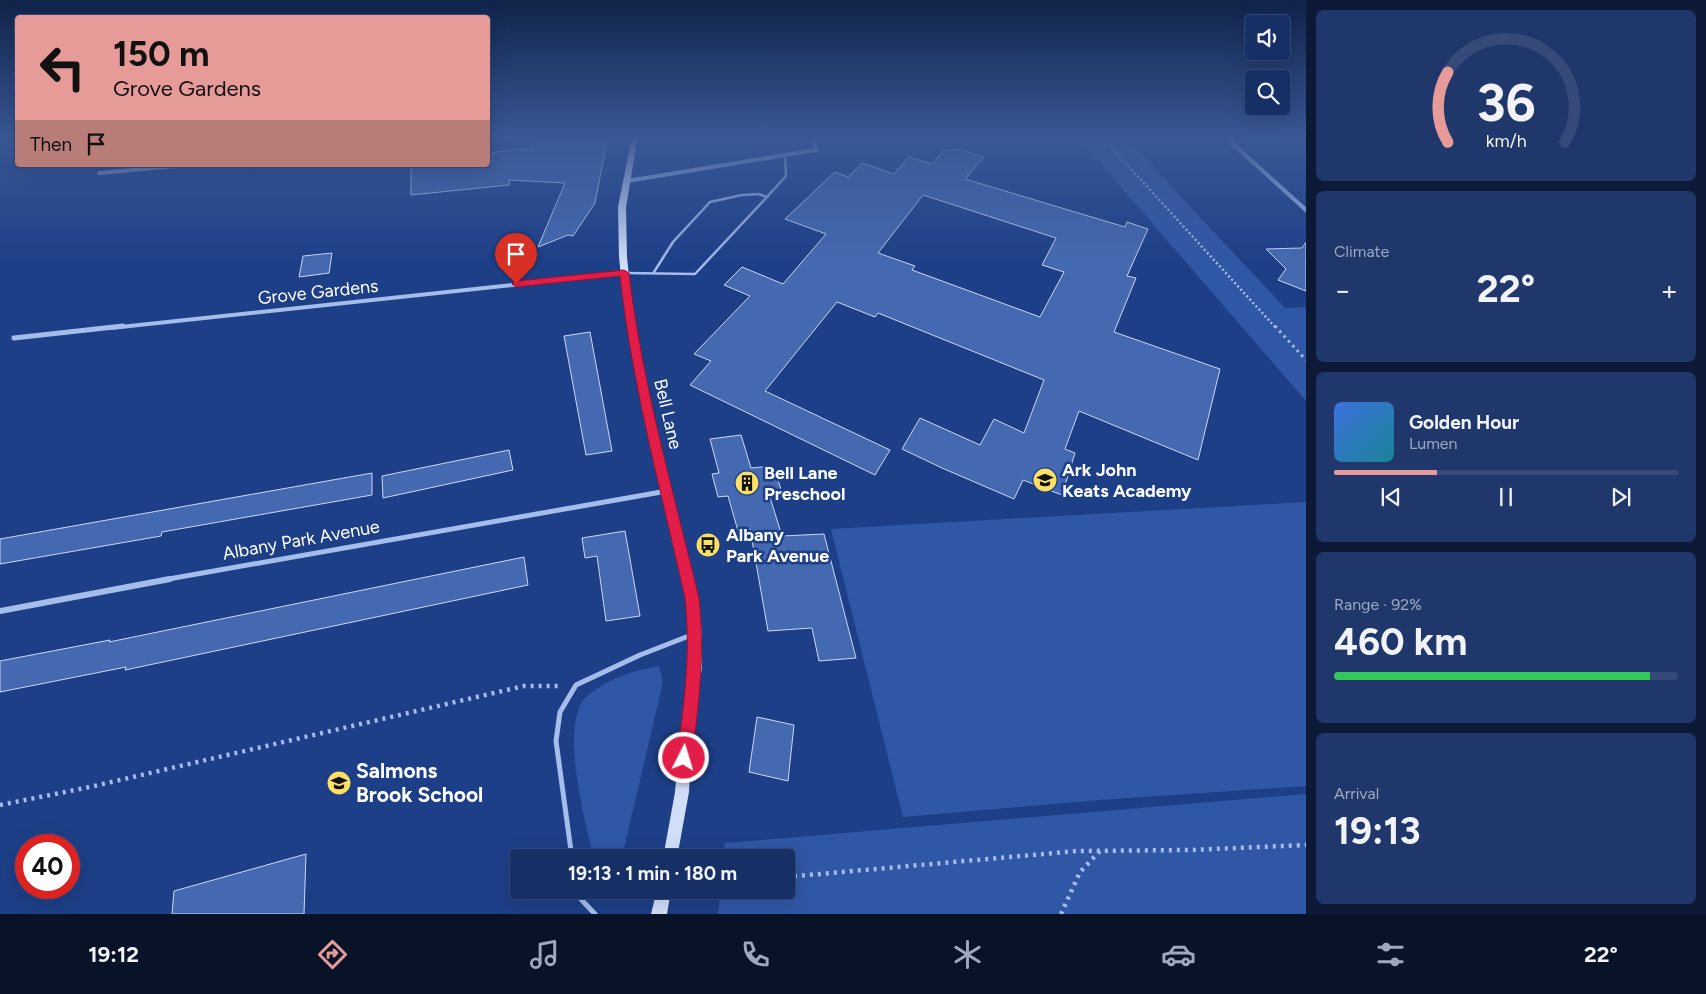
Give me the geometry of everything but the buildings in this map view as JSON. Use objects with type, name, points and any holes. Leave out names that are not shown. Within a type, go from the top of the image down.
[{"type":"street","points":[[627,181],[641,179]]},
{"type":"street","points":[[1271,179],[1306,210]]},
{"type":"street","name":"Bell Lane","points":[[627,181],[622,206],[624,273],[631,330],[638,370],[692,598],[696,633],[696,668],[687,724],[682,792],[672,849]]},
{"type":"street","name":"Grove Gardens","points":[[14,338],[624,273]]},
{"type":"street","name":"Albany Park Avenue","points":[[0,611],[186,576],[667,491]]},
{"type":"street","points":[[659,914],[662,899]]},
{"type":"lane","points":[[624,273],[695,274],[784,179]]},
{"type":"lane","points":[[654,272],[673,242],[710,202],[759,194],[767,197]]},
{"type":"lane","points":[[571,849],[556,742],[560,712],[576,685],[640,655],[696,633]]},
{"type":"lane","points":[[581,899],[595,914]]},
{"type":"path","points":[[1140,179],[1306,360]]},
{"type":"path","points":[[0,805],[137,777],[524,686],[576,685]]},
{"type":"path","points":[[795,876],[1100,851],[1306,845]]},
{"type":"path","points":[[1061,914],[1080,872],[1100,851]]},
{"type":"shaded area","points":[[1114,179],[1164,179],[1285,308],[1306,307],[1306,401]]},
{"type":"shaded area","points":[[1306,502],[1306,786],[1099,800],[903,817],[831,529]]},
{"type":"shaded area","points":[[659,666],[663,682],[624,849],[592,849],[576,775],[574,751],[578,710],[586,697],[593,691],[611,681],[640,670]]},
{"type":"shaded area","points":[[1306,794],[1306,914],[718,914],[720,899],[795,899],[795,849],[725,849],[725,843]]},
{"type":"place","name":"Ark John Keats Academy","points":[[1045,480]]},
{"type":"place","name":"Bell Lane Preschool","points":[[747,483]]},
{"type":"place","name":"Albany Park Avenue","points":[[708,545]]},
{"type":"place","name":"Salmons Brook School","points":[[339,783]]},
{"type":"route","points":[[516,284],[624,273],[638,370],[692,598],[696,633],[696,668],[687,724],[684,758]]}]
